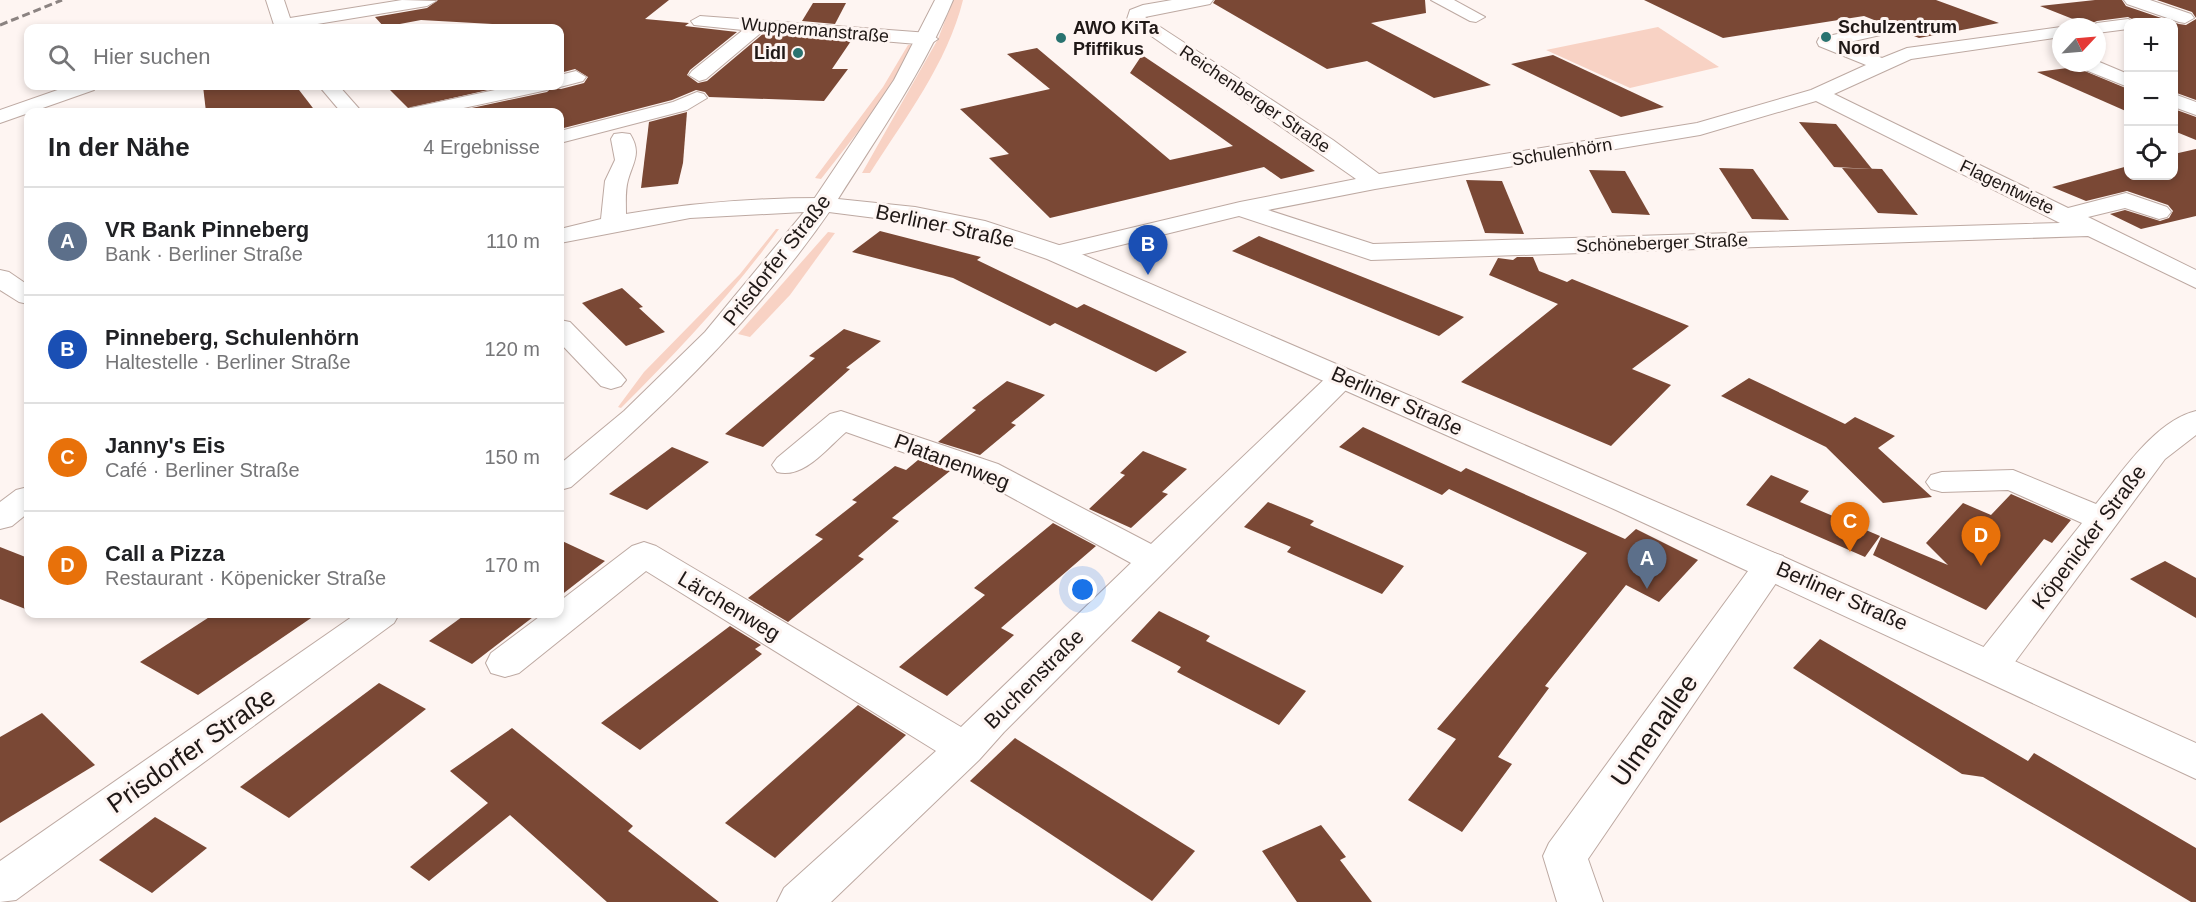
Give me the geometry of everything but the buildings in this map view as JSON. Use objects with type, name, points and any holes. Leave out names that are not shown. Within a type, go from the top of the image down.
[{"type":"main road","name":"Prisdorfer Straße","points":[[822,205],[903,84],[929,39],[944,0]]},
{"type":"main road","name":"Berliner Straße","points":[[822,205],[915,215],[973,227],[1056,253],[1771,564],[1992,664],[2196,762]]},
{"type":"street","points":[[275,0],[282,24]]},
{"type":"street","name":"Reichenberger Straße","points":[[1204,0],[1143,10],[1136,14],[1136,19],[1325,145],[1375,182]]},
{"type":"street","points":[[1440,0],[1476,17]]},
{"type":"street","points":[[2133,0],[2191,17]]},
{"type":"street","points":[[300,24],[427,2]]},
{"type":"street","name":"Wuppermanstraße","points":[[700,21],[929,39]]},
{"type":"street","points":[[2106,27],[2124,25]]},
{"type":"street","points":[[699,75],[759,26]]},
{"type":"street","points":[[1879,30],[1826,42],[1883,65]]},
{"type":"street","name":"Schulenhörn","points":[[1056,253],[1240,209],[1375,182],[1700,129],[1818,94],[1907,54],[2052,33]]},
{"type":"street","points":[[2020,36],[2052,49]]},
{"type":"street","points":[[2106,72],[2124,79]]},
{"type":"street","points":[[27,108],[76,90]]},
{"type":"street","points":[[333,90],[348,108]]},
{"type":"street","points":[[461,108],[526,90]]},
{"type":"street","name":"Flagentwiete","points":[[1818,94],[2196,280]]},
{"type":"street","points":[[564,136],[680,106],[697,98]]},
{"type":"street","points":[[2178,102],[2196,109]]},
{"type":"street","points":[[0,118],[24,109]]},
{"type":"street","points":[[0,118],[24,116]]},
{"type":"street","points":[[613,223],[615,181],[626,160],[622,138]]},
{"type":"street","points":[[2065,216],[2126,200],[2159,212]]},
{"type":"street","name":"Berliner Straße","points":[[564,235],[613,223],[713,207],[822,205]]},
{"type":"street","name":"Prisdorfer Straße","points":[[564,477],[635,417],[715,338],[822,205]]},
{"type":"street","name":"Schöneberger Straße","points":[[1240,209],[1371,252],[2090,229]]},
{"type":"street","points":[[0,278],[24,293]]},
{"type":"street","points":[[564,332],[611,380]]},
{"type":"street","name":"Buchenstraße","points":[[800,902],[965,749],[990,721],[1153,560],[1342,378]]},
{"type":"street","name":"Platanenweg","points":[[788,465],[841,420],[987,471],[1153,560]]},
{"type":"street","name":"Köpenicker Straße","points":[[1992,664],[2154,452],[2196,420]]},
{"type":"street","points":[[1942,482],[2013,480],[2102,519]]},
{"type":"street","points":[[0,518],[24,500]]},
{"type":"street","name":"Lärchenweg","points":[[564,617],[644,554],[965,749]]},
{"type":"street","name":"Ulmenallee","points":[[1580,902],[1565,856],[1771,564]]},
{"type":"street","name":"Prisdorfer Straße","points":[[0,886],[375,618]]},
{"type":"street","name":"Lärchenweg","points":[[505,663],[562,618]]},
{"type":"shaded area","points":[[953,0],[963,0],[956,24],[936,68],[870,173],[862,173],[938,39]]},
{"type":"shaded area","points":[[1658,27],[1719,67],[1630,88],[1546,50]]},
{"type":"shaded area","points":[[908,45],[913,45],[893,87],[821,179],[815,178],[883,87]]},
{"type":"shaded area","points":[[776,229],[779,229],[704,322],[621,408],[618,407],[644,372],[740,274]]},
{"type":"shaded area","points":[[828,232],[835,233],[790,295],[750,337],[738,334]]},
{"type":"railway","points":[[0,25],[62,0]]},
{"type":"place","name":"Schulzentrum Nord","points":[[1826,37]]},
{"type":"place","name":"AWO KiTa Pfiffikus","points":[[1061,38]]},
{"type":"place","name":"Lidl","points":[[798,53]]},
{"type":"place","name":"Pinneberg, Schulenhörn","points":[[1148,275]]},
{"type":"place","name":"Janny's Eis","points":[[1850,552]]},
{"type":"place","name":"Call a Pizza","points":[[1981,566]]},
{"type":"place","name":"VR Bank Pinneberg","points":[[1647,589]]}]
